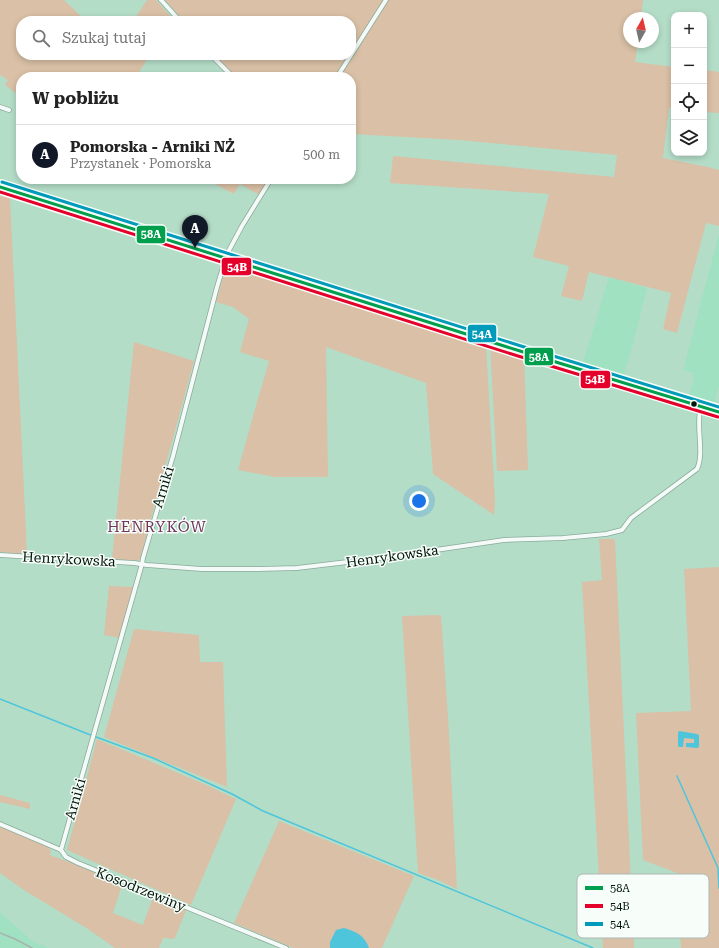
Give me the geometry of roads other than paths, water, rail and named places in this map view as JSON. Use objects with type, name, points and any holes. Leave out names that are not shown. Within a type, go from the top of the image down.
[{"type":"street","points":[[161,0],[175,16]]},
{"type":"street","points":[[356,47],[386,0]]},
{"type":"street","points":[[216,60],[228,72]]},
{"type":"street","points":[[340,72],[348,60]]},
{"type":"street","points":[[0,107],[8,110]]},
{"type":"street","name":"Arniki","points":[[61,850],[142,564],[153,520],[173,456],[226,258],[229,249],[242,226],[268,184]]},
{"type":"street","points":[[0,187],[719,412]]},
{"type":"street","name":"Henrykowska","points":[[0,555],[202,569],[297,568],[381,558],[504,540],[563,538],[606,534],[619,531],[624,528],[631,518],[697,469],[700,457],[699,415],[701,406]]},
{"type":"street","name":"Kosodrzewiny","points":[[0,824],[61,850],[66,857],[78,863],[286,948]]},
{"type":"water","points":[[679,731],[699,735],[698,748],[686,747],[686,743],[694,743],[694,739],[684,738],[683,747],[679,747]]},
{"type":"water","points":[[344,928],[360,935],[365,940],[369,948],[330,948],[330,942],[336,930]]},
{"type":"waterway","points":[[0,699],[153,758],[232,794],[263,811],[593,948]]},
{"type":"waterway","points":[[677,776],[718,868],[719,888]]},
{"type":"railway","points":[[0,933],[32,948]]},
{"type":"place","name":"Pomorska - Arniki NŻ","points":[[195,248]]},
{"type":"district","name":"HENRYKÓW","points":[[157,527]]}]
